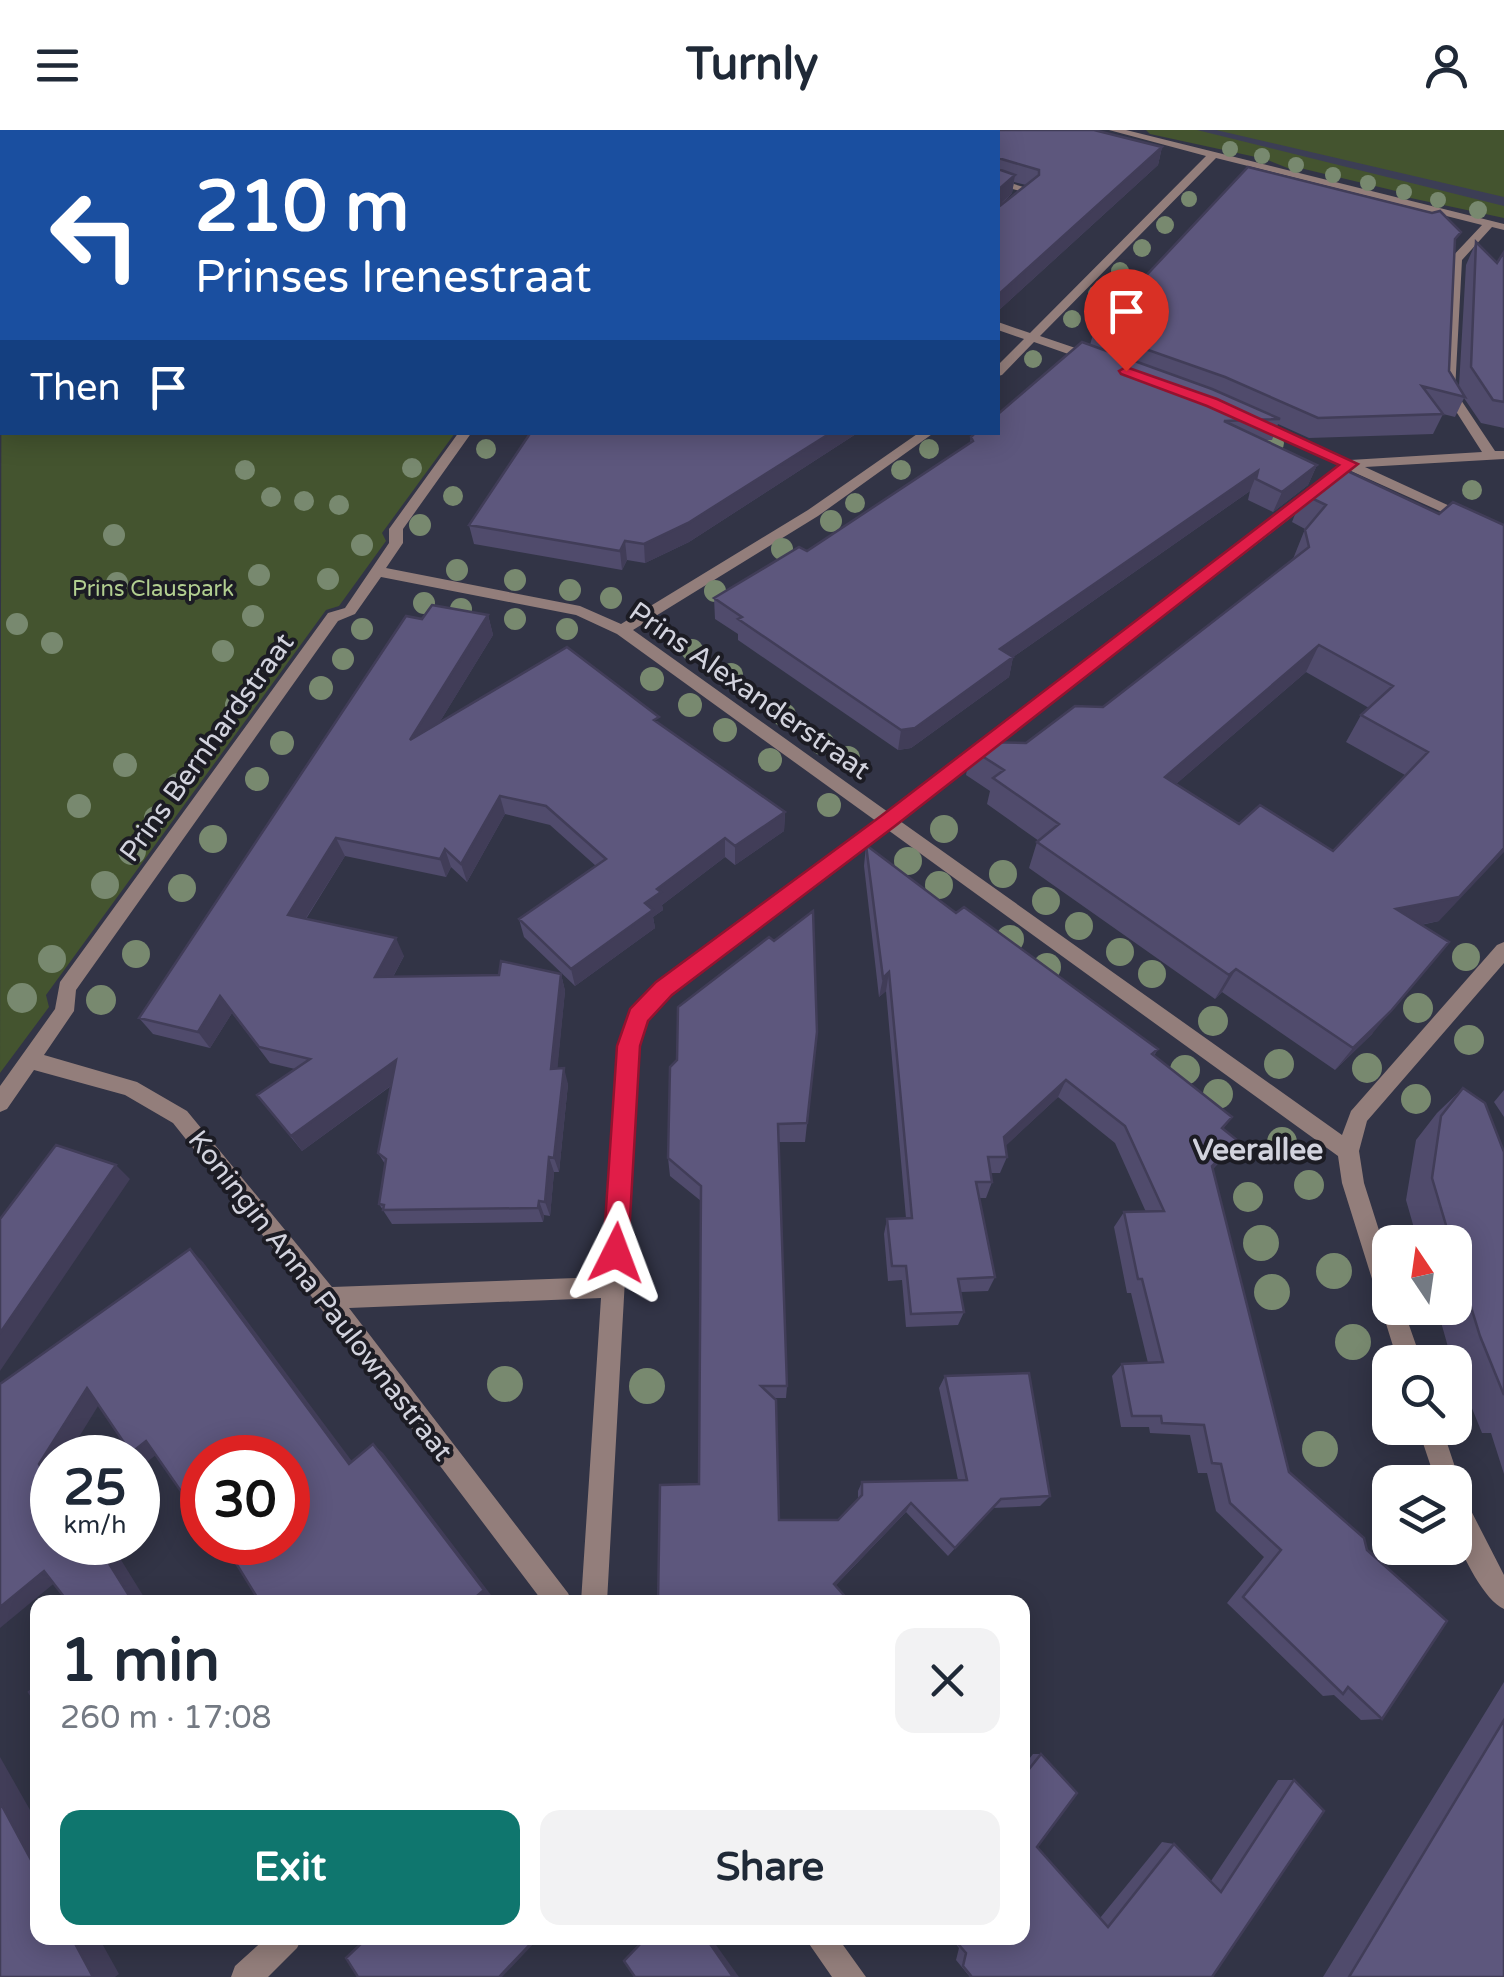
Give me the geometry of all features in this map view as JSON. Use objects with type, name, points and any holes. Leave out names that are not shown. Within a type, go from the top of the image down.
[{"type":"street","points":[[1114,130],[1497,225]]},
{"type":"street","points":[[1000,370],[1213,154]]},
{"type":"street","points":[[1000,183],[1028,190],[1000,214]]},
{"type":"street","points":[[1497,225],[1456,259],[1449,391],[1498,456]]},
{"type":"street","points":[[1000,327],[1102,362]]},
{"type":"street","points":[[1246,418],[1504,536]]},
{"type":"street","name":"Prins Bernhardstraat","points":[[0,1103],[64,1011],[67,988],[333,617],[350,611],[396,543],[396,529],[464,435]]},
{"type":"street","points":[[622,630],[813,513],[925,435]]},
{"type":"street","points":[[594,1595],[628,1046],[638,1016],[664,988],[888,821],[1350,464],[1498,456]]},
{"type":"street","name":"Prins Alexanderstraat","points":[[376,571],[580,612],[622,630],[1348,1151]]},
{"type":"street","points":[[1372,1243],[1353,1183],[1348,1151],[1358,1117],[1504,950]]},
{"type":"street","name":"Koningin Anna Paulownastraat","points":[[30,1060],[130,1088],[180,1117],[327,1298],[554,1595]]},
{"type":"street","points":[[327,1298],[613,1288]]},
{"type":"street","points":[[1472,1542],[1504,1596]]},
{"type":"street","points":[[246,1977],[280,1945]]},
{"type":"street","points":[[826,1945],[851,1977]]},
{"type":"shaded area","points":[[1177,130],[1504,130],[1504,210]]},
{"type":"green space","points":[[1146,130],[1197,130],[1504,206],[1504,218],[1300,168],[1290,169],[1265,159]]},
{"type":"green space","points":[[1216,130],[1504,130],[1504,197]]},
{"type":"green space","name":"Prins Clauspark","points":[[1,435],[454,435],[382,533],[386,541],[339,606],[326,610],[46,995],[49,1007],[0,1073]]},
{"type":"building","points":[[1000,130],[1094,130],[1162,147],[1000,293],[1000,200],[1001,205],[1039,175],[1039,170],[1000,159]]},
{"type":"building","points":[[1248,167],[1432,213],[1440,211],[1461,232],[1455,239],[1449,371],[1465,397],[1422,386],[1443,414],[1318,418],[1225,377],[1094,331]]},
{"type":"building","points":[[1000,170],[1015,175],[1000,188]]},
{"type":"building","points":[[1476,242],[1497,263],[1504,252],[1504,402],[1493,400],[1471,367]]},
{"type":"building","points":[[1082,342],[1212,389],[1280,419],[1224,421],[1317,465],[1282,492],[1256,479],[1258,471],[1000,649],[1013,657],[915,728],[901,730],[738,619],[742,617],[714,598],[799,547],[807,551],[973,441],[973,435],[1000,435],[1000,412]]},
{"type":"building","points":[[529,435],[827,435],[688,523],[644,544],[625,541],[620,551],[469,525]]},
{"type":"building","points":[[1339,467],[1439,514],[1453,502],[1504,525],[1504,848],[1459,897],[1396,909],[1449,942],[1391,1011],[1353,1048],[1236,969],[1229,975],[1037,842],[1059,824],[993,778],[1004,770],[971,749],[980,742],[1026,743],[1075,706],[1103,707],[1309,547],[1305,530],[1326,505],[1303,494]],"holes":[[[1319,645],[1393,686],[1361,715],[1428,752],[1333,851],[1260,805],[1239,824],[1165,777]]]},
{"type":"building","points":[[432,605],[488,615],[410,740],[567,647],[659,717],[654,720],[785,812],[735,846],[725,838],[657,889],[661,892],[645,903],[653,910],[571,969],[519,919],[606,859],[546,806],[500,796],[461,864],[445,849],[440,859],[336,838],[288,915],[396,938],[375,977],[499,975],[501,961],[561,974],[551,1069],[564,1068],[554,1158],[549,1157],[545,1202],[539,1201],[538,1208],[383,1210],[384,1205],[379,1204],[386,1159],[378,1153],[396,1060],[291,1136],[257,1095],[310,1059],[259,1047],[220,996],[198,1032],[139,1018],[406,616],[422,619]]},
{"type":"building","points":[[866,845],[956,913],[964,907],[1158,1049],[1152,1054],[1232,1117],[1222,1128],[1237,1140],[1212,1166],[1289,1472],[1364,1538],[1372,1554],[1372,1565],[1384,1565],[1447,1621],[1382,1719],[1348,1687],[1343,1694],[1243,1597],[1281,1550],[1230,1503],[1221,1464],[1212,1463],[1204,1425],[1162,1423],[1161,1416],[1132,1416],[1122,1364],[1163,1362],[1142,1279],[1138,1279],[1124,1212],[1164,1211],[1125,1126],[1066,1080],[1004,1137],[1007,1157],[988,1157],[992,1182],[976,1182],[995,1277],[958,1279],[964,1312],[911,1314],[906,1266],[892,1266],[887,1219],[912,1218],[889,972],[883,978]]},
{"type":"building","points":[[813,911],[817,1032],[807,1123],[778,1124],[787,1386],[761,1386],[776,1400],[779,1520],[838,1520],[862,1495],[862,1482],[967,1480],[945,1376],[1029,1373],[1050,1496],[1001,1499],[955,1548],[911,1503],[834,1584],[844,1595],[658,1595],[660,1485],[699,1484],[701,1186],[668,1158],[670,1067],[677,1060],[678,1007],[769,937],[774,941]]},
{"type":"building","points":[[1463,1088],[1485,1103],[1504,1152],[1504,1395],[1472,1310],[1472,1225],[1446,1225],[1432,1178],[1441,1116]]},
{"type":"building","points":[[56,1145],[116,1165],[0,1333],[0,1219]]},
{"type":"building","points":[[190,1249],[349,1464],[373,1444],[484,1590],[478,1595],[256,1595],[237,1565],[310,1565],[310,1435],[180,1435],[180,1490],[160,1461],[160,1435],[119,1435],[87,1388],[57,1435],[30,1435],[30,1565],[110,1565],[129,1595],[63,1595],[44,1571],[0,1607],[0,1384]]},
{"type":"building","points":[[1504,1720],[1504,1977],[1349,1977]]},
{"type":"building","points":[[1041,1754],[1077,1793],[1037,1847],[1108,1927],[1174,1844],[1221,1892],[1294,1780],[1324,1811],[1212,1977],[972,1977],[963,1966],[966,1953],[959,1945],[1030,1945],[1030,1768]]},
{"type":"building","points":[[0,1802],[30,1858],[30,1945],[76,1945],[93,1977],[0,1977]]},
{"type":"building","points":[[360,1945],[529,1945],[499,1977],[358,1977],[346,1958]]},
{"type":"building","points":[[639,1945],[711,1945],[733,1977],[635,1977],[624,1961]]},
{"type":"district","name":"Veerallee","points":[[1258,1150]]},
{"type":"route","points":[[616,1253],[628,1046],[638,1016],[664,988],[888,821],[1350,464],[1212,402],[1126,371]]}]
